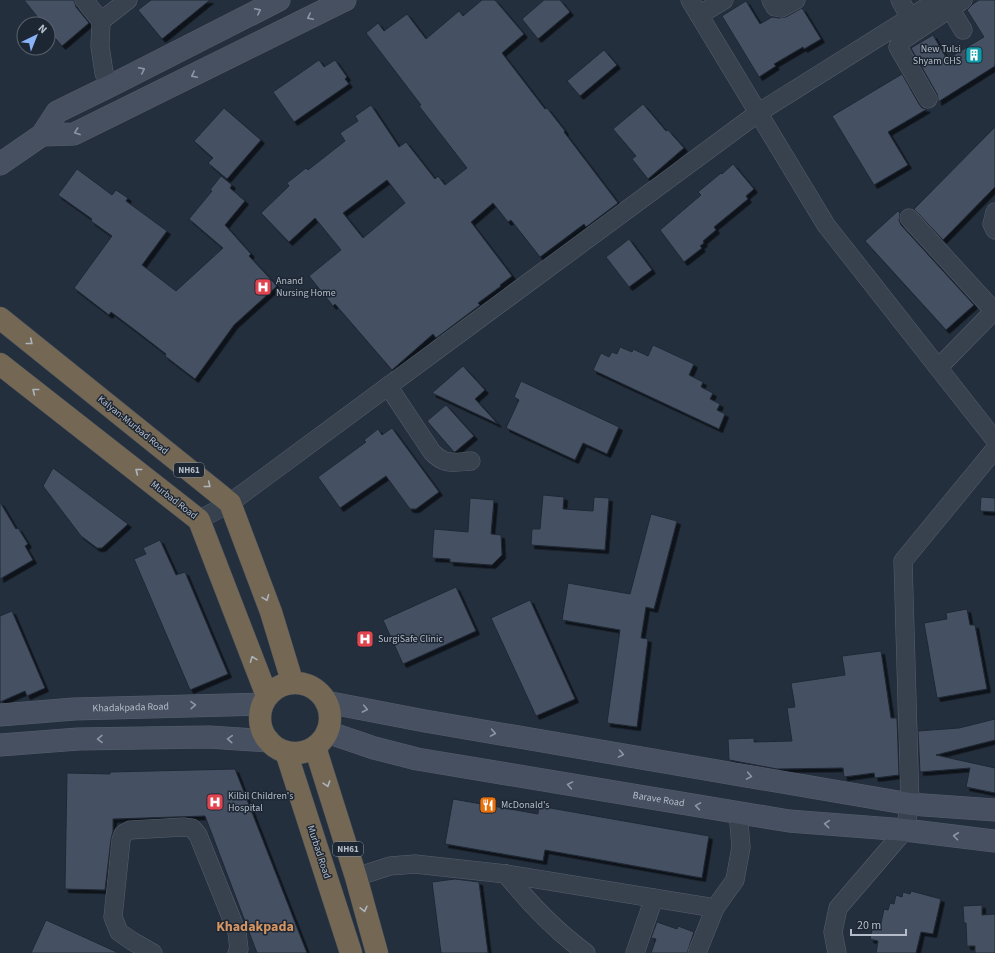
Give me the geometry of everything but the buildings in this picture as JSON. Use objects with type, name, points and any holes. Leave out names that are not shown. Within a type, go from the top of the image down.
[{"type":"highway","name":"Kalyan-Murbad Road","points":[[0,318],[230,503]]},
{"type":"highway","name":"Murbad Road","points":[[0,364],[199,520],[264,700]]},
{"type":"highway","points":[[230,503],[271,612],[292,681]]},
{"type":"highway","points":[[264,700],[274,689],[292,681],[312,687],[321,694],[326,702]]},
{"type":"highway","name":"NH61","points":[[264,700],[260,714],[260,724],[263,733],[277,746]]},
{"type":"highway","name":"NH61","points":[[326,702],[330,722],[321,739],[376,953]]},
{"type":"highway","points":[[277,746],[296,753],[306,751],[321,739]]},
{"type":"highway","name":"Murbad Road","points":[[277,746],[352,953]]},
{"type":"street","points":[[84,0],[101,21],[100,46],[104,73],[112,85]]},
{"type":"street","points":[[101,21],[128,0]]},
{"type":"street","points":[[0,164],[42,135],[57,112],[279,0]]},
{"type":"street","points":[[42,135],[74,134],[345,0]]},
{"type":"street","points":[[724,0],[695,8],[826,225],[995,440]]},
{"type":"street","points":[[771,0],[775,7],[781,8],[796,0]]},
{"type":"street","points":[[900,0],[910,18]]},
{"type":"street","points":[[199,520],[230,503],[758,113],[910,18],[949,2]]},
{"type":"street","points":[[949,2],[963,30]]},
{"type":"street","points":[[928,99],[898,47],[901,41],[949,2]]},
{"type":"street","points":[[995,212],[992,224],[995,230]]},
{"type":"street","points":[[909,218],[995,310],[939,368]]},
{"type":"street","points":[[388,386],[432,452],[438,458],[445,462],[471,461]]},
{"type":"street","points":[[837,953],[833,932],[838,908],[905,830],[910,804],[903,562],[995,450]]},
{"type":"street","name":"Khadakpada Road","points":[[0,714],[264,700]]},
{"type":"street","points":[[326,702],[425,721],[910,804],[995,810]]},
{"type":"street","points":[[74,709],[78,739]]},
{"type":"street","points":[[52,711],[56,741]]},
{"type":"street","points":[[0,745],[78,739],[209,737],[277,746]]},
{"type":"street","name":"Barave Road","points":[[321,739],[374,748],[417,758],[789,821],[905,830],[995,841]]},
{"type":"street","points":[[697,953],[715,908],[735,880],[741,847],[738,812]]},
{"type":"street","points":[[153,953],[119,932],[113,917],[121,840],[123,834],[130,830],[183,827],[192,828],[198,835],[237,932],[239,949],[237,953]]},
{"type":"street","points":[[356,877],[390,866],[414,864],[506,874],[715,908]]},
{"type":"street","points":[[506,874],[524,897],[572,943],[586,953]]},
{"type":"street","points":[[635,953],[654,898]]},
{"type":"place","name":"New Tulsi Shyam CHS","points":[[974,55]]},
{"type":"place","name":"Anand Nursing Home","points":[[263,287]]},
{"type":"place","name":"SurgiSafe Clinic","points":[[365,639]]},
{"type":"place","name":"Kilbil Children's Hospital","points":[[215,802]]},
{"type":"place","name":"McDonald's","points":[[488,805]]},
{"type":"district","name":"Khadakpada","points":[[255,927]]}]
